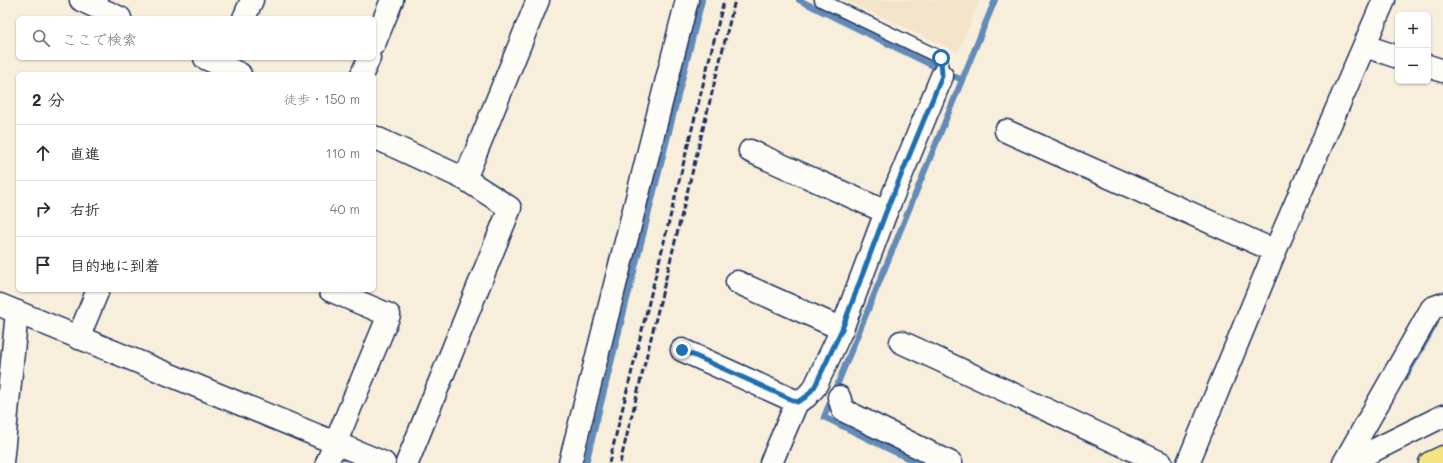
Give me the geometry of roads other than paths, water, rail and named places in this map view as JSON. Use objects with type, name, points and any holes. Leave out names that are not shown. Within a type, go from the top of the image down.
[{"type":"highway","points":[[1430,463],[1443,458]]},
{"type":"street","points":[[81,0],[111,10]]},
{"type":"street","points":[[245,16],[252,0]]},
{"type":"street","points":[[376,39],[392,0]]},
{"type":"street","points":[[465,179],[538,0]]},
{"type":"street","points":[[570,463],[687,0]]},
{"type":"street","points":[[1188,463],[1275,251],[1384,0]]},
{"type":"street","points":[[1365,46],[1395,56]]},
{"type":"street","points":[[363,72],[367,60]]},
{"type":"street","points":[[771,463],[797,402],[806,397],[815,386],[842,329],[942,67]]},
{"type":"street","points":[[1431,67],[1443,71]]},
{"type":"street","points":[[1006,131],[1275,251]]},
{"type":"street","points":[[376,138],[465,179],[510,208],[406,463]]},
{"type":"street","points":[[750,151],[886,212]]},
{"type":"street","points":[[737,282],[842,329]]},
{"type":"street","points":[[78,338],[97,292]]},
{"type":"street","points":[[327,463],[389,315],[335,292]]},
{"type":"street","points":[[1344,463],[1432,308],[1443,304]]},
{"type":"street","points":[[2,463],[8,309],[336,442],[384,463]]},
{"type":"street","points":[[901,342],[1161,463]]},
{"type":"street","points":[[682,350],[797,402]]},
{"type":"street","points":[[839,397],[843,410],[951,463]]},
{"type":"street","points":[[1348,463],[1443,416]]},
{"type":"lane","points":[[821,0],[942,67]]},
{"type":"waterway","points":[[586,463],[702,0]]},
{"type":"waterway","points":[[799,0],[962,80],[995,0]]},
{"type":"waterway","points":[[917,463],[824,417],[962,80]]},
{"type":"waterway","points":[[1406,376],[1436,323]]},
{"type":"railway","points":[[609,463],[724,0]]},
{"type":"railway","points":[[620,463],[735,0]]}]
